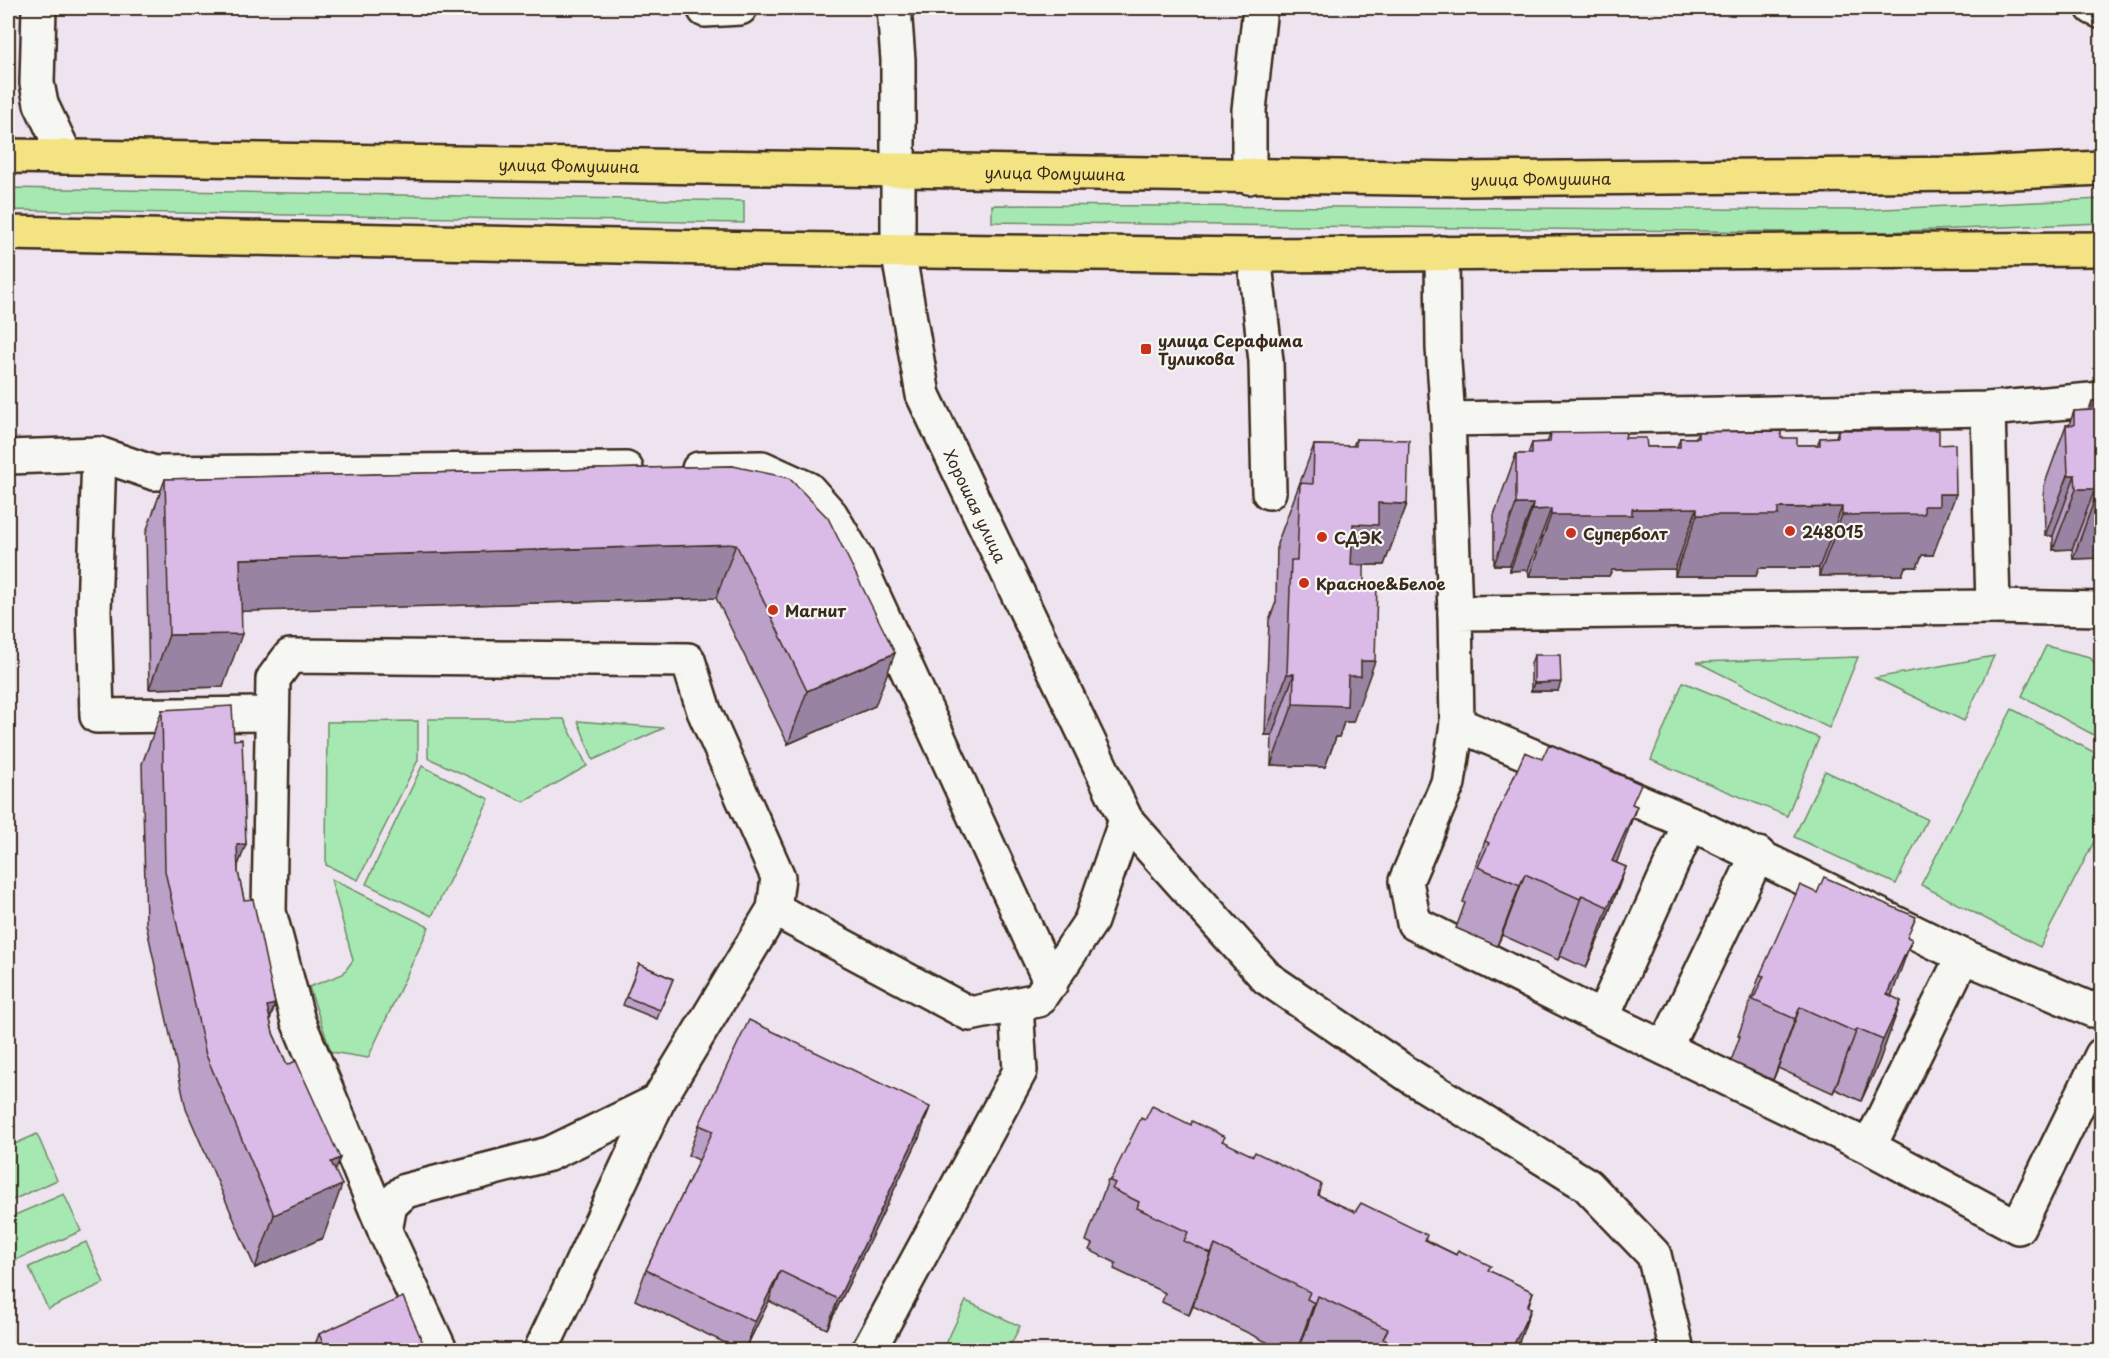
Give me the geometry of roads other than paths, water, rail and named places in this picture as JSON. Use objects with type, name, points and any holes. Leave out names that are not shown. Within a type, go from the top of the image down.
[{"type":"main road","name":"улица Фомушина","points":[[8,156],[1464,179],[1947,175],[2102,168]]},
{"type":"main road","points":[[8,232],[760,249],[1254,255],[2102,249]]},
{"type":"street","points":[[39,8],[37,83],[41,104],[66,157]]},
{"type":"street","points":[[705,8],[705,10],[740,8]]},
{"type":"street","name":"Хорошая улица","points":[[894,8],[898,60],[898,250],[923,395],[1125,820],[1267,978],[1413,1078],[1587,1185],[1654,1255],[1677,1350]]},
{"type":"street","points":[[1249,177],[1249,110],[1260,8]]},
{"type":"street","points":[[2093,8],[2102,12]]},
{"type":"street","points":[[1442,253],[1443,348],[1455,613],[1456,724],[1448,783],[1406,881],[1414,923],[1602,1018],[1869,1147],[2018,1227],[2102,1055]]},
{"type":"street","points":[[1254,255],[1266,361],[1269,492]]},
{"type":"street","points":[[1448,419],[1988,409],[2102,399]]},
{"type":"street","points":[[1988,409],[1993,607]]},
{"type":"street","points":[[8,457],[99,454],[154,473],[762,468],[808,489],[831,515],[855,556],[1051,983]]},
{"type":"street","points":[[99,454],[94,611],[98,716],[272,714]]},
{"type":"street","points":[[1455,613],[1993,607],[2102,609]]},
{"type":"street","points":[[440,1350],[385,1231],[298,1021],[269,912],[273,679],[290,656],[688,660],[704,711],[778,877],[774,909],[658,1101],[541,1350]]},
{"type":"street","points":[[1456,724],[1758,854],[1964,956],[2091,1010],[2102,1006]]},
{"type":"street","points":[[774,909],[970,1014],[1038,1000],[1091,921],[1125,820]]},
{"type":"street","points":[[1602,1018],[1690,823]]},
{"type":"street","points":[[1665,1048],[1758,854]]},
{"type":"street","points":[[1869,1147],[1964,956]]},
{"type":"street","points":[[869,1350],[1020,1071],[1016,1005]]},
{"type":"street","points":[[385,1231],[390,1205],[405,1191],[549,1154],[658,1101]]},
{"type":"place","name":"улица Серафима Туликова","points":[[1146,349]]},
{"type":"place","name":"248015","points":[[1790,531]]},
{"type":"place","name":"Суперболт","points":[[1571,533]]},
{"type":"place","name":"СДЭК","points":[[1322,537]]},
{"type":"place","name":"Красное&Белое","points":[[1304,583]]},
{"type":"place","name":"Магнит","points":[[773,610]]}]
